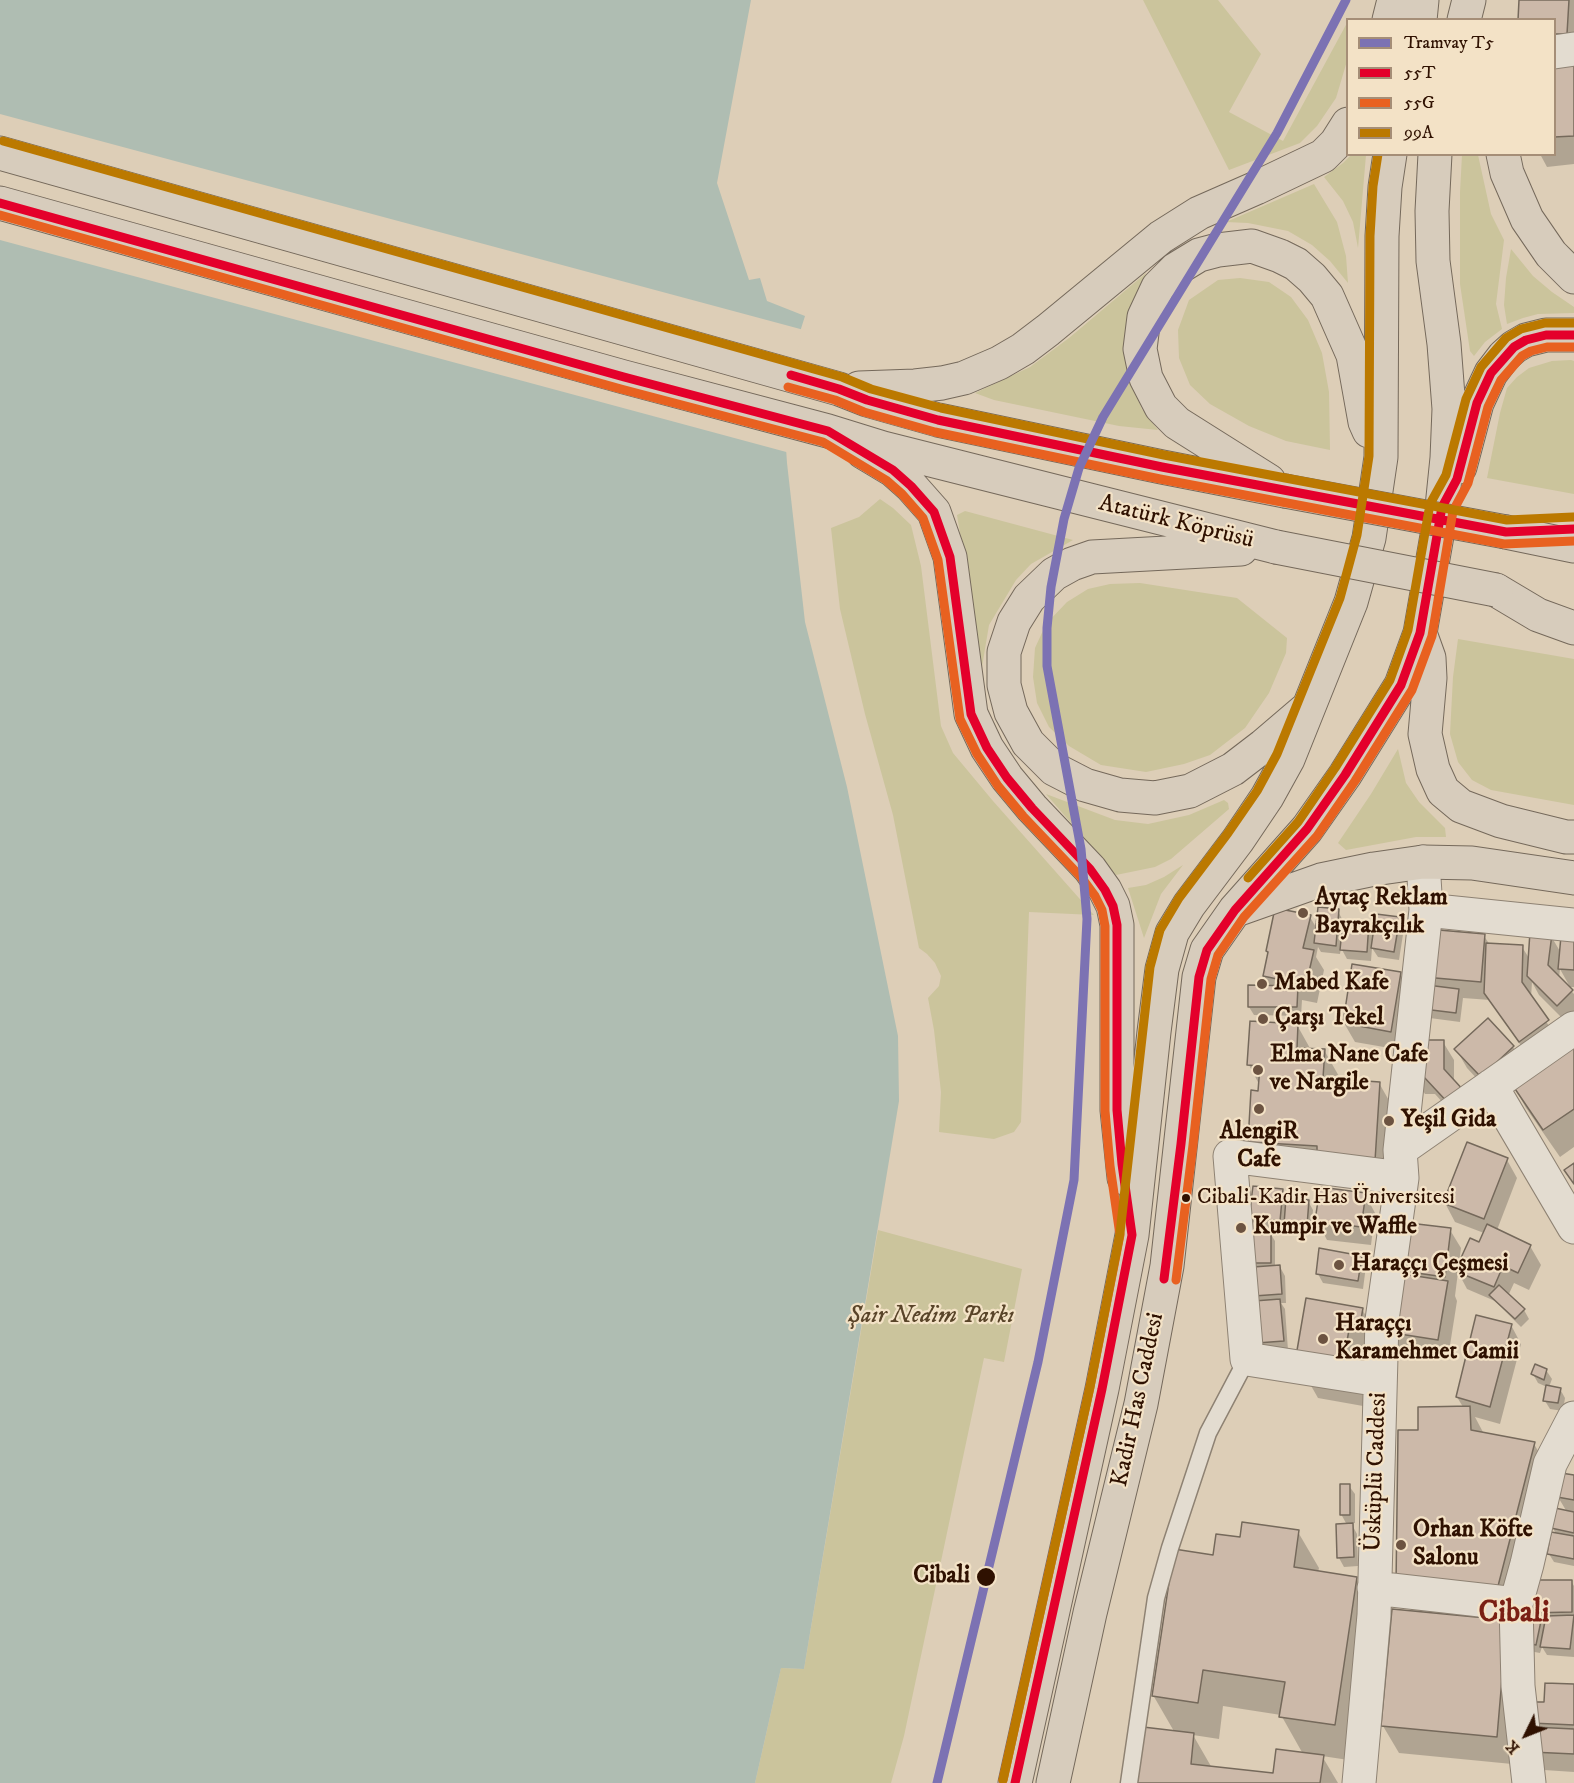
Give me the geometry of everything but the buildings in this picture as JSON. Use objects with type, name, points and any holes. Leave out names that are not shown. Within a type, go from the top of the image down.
[{"type":"main road","points":[[1390,18],[1394,0]]},
{"type":"main road","points":[[1420,18],[1422,0]]},
{"type":"main road","points":[[1464,18],[1469,0]]},
{"type":"main road","points":[[1488,0],[1489,18]]},
{"type":"main road","points":[[839,389],[942,383],[964,378],[999,363],[1048,330],[1161,237],[1199,213],[1323,156],[1336,143],[1346,126]]},
{"type":"main road","points":[[0,153],[839,389],[867,400],[938,420],[1162,467],[1574,546]]},
{"type":"main road","name":"Kadir Has Caddesi","points":[[1015,1783],[1100,1400],[1132,1235],[1162,969],[1172,933],[1189,905],[1267,797],[1288,759],[1351,602],[1369,538],[1381,457],[1382,236],[1390,156]]},
{"type":"main road","points":[[1435,156],[1432,211],[1433,261],[1444,344],[1449,408],[1442,507]]},
{"type":"main road","points":[[1503,156],[1507,173],[1527,219],[1551,254],[1573,276]]},
{"type":"main road","name":"Atatürk Köprüsü","points":[[0,203],[979,474],[1276,547]]},
{"type":"main road","points":[[1285,491],[1177,423],[1161,407],[1146,378],[1140,349],[1144,317],[1158,287],[1176,269],[1199,255],[1252,246],[1296,264],[1312,278],[1326,296],[1353,355],[1365,422],[1381,457]]},
{"type":"main road","points":[[1442,507],[1457,479],[1477,403],[1491,373],[1514,347],[1526,340],[1546,335],[1574,335]]},
{"type":"main road","points":[[828,431],[893,470],[934,512],[950,557],[971,714],[987,748],[1007,778],[1090,869],[1113,906],[1117,925],[1117,1110],[1132,1235]]},
{"type":"main road","name":"Kadir Has Caddesi","points":[[1053,1783],[1090,1613],[1141,1404],[1165,1277],[1199,977],[1207,950],[1235,910],[1307,829],[1345,776],[1401,685],[1419,633],[1442,507]]},
{"type":"main road","points":[[1506,532],[1574,529]]},
{"type":"main road","points":[[1310,705],[1233,769],[1190,791],[1155,798],[1120,795],[1085,785],[1054,769],[1028,744],[1011,712],[1004,686],[1004,652],[1014,622],[1029,598],[1054,574],[1092,557],[1276,547],[1574,603]]},
{"type":"main road","points":[[1496,590],[1538,615],[1574,628]]},
{"type":"main road","points":[[1419,633],[1429,658],[1430,678],[1425,734],[1433,770],[1443,790],[1461,806],[1501,821],[1574,837]]},
{"type":"main road","points":[[1235,910],[1321,880],[1423,862],[1472,863],[1574,878]]},
{"type":"street","points":[[1556,52],[1574,49]]},
{"type":"street","name":"Üsküplü Caddesi","points":[[1359,1783],[1374,1616],[1382,1320],[1401,1164],[1426,910],[1423,862]]},
{"type":"street","points":[[1426,910],[1574,925]]},
{"type":"street","points":[[1380,1380],[1247,1359],[1230,1156],[1401,1164],[1491,1086],[1574,1028]]},
{"type":"street","points":[[1491,1086],[1574,1227]]},
{"type":"street","points":[[1529,1783],[1518,1686],[1516,1604],[1550,1464],[1574,1418]]},
{"type":"street","points":[[1374,1588],[1516,1604]]},
{"type":"lane","points":[[1129,1783],[1156,1598],[1208,1433],[1247,1359]]},
{"type":"green space","points":[[1143,0],[1218,0],[1261,54],[1229,112],[1283,141],[1346,25],[1346,64],[1336,98],[1317,126],[1300,143],[1229,170]]},
{"type":"green space","points":[[1350,156],[1366,156],[1358,248],[1353,222],[1343,201],[1324,177]]},
{"type":"green space","points":[[1462,156],[1478,156],[1491,214],[1504,240],[1496,304],[1502,329],[1485,342],[1474,356],[1470,351],[1460,284]]},
{"type":"green space","points":[[1314,184],[1337,222],[1346,256],[1348,283],[1330,261],[1312,245],[1288,231],[1248,223],[1226,222]]},
{"type":"green space","points":[[1511,249],[1533,276],[1574,307],[1574,313],[1538,314],[1507,324],[1504,305]]},
{"type":"green space","points":[[1146,273],[1124,337],[1128,376],[1142,409],[1158,430],[1119,426],[994,400],[975,393],[1030,367],[1069,338]]},
{"type":"green space","points":[[1240,278],[1269,282],[1291,297],[1308,320],[1322,353],[1329,392],[1330,450],[1286,441],[1249,426],[1210,404],[1190,385],[1179,358],[1178,330],[1189,300],[1218,280]]},
{"type":"green space","points":[[1552,361],[1574,361],[1574,494],[1487,478],[1507,388],[1529,368]]},
{"type":"green space","points":[[880,499],[911,525],[921,566],[941,726],[953,753],[1094,915],[1029,912],[1021,1122],[1014,1132],[994,1139],[939,1132],[941,1092],[928,998],[939,986],[941,976],[935,963],[919,948],[893,815],[865,714],[840,609],[831,528],[859,517]]},
{"type":"green space","points":[[965,511],[1073,540],[1031,564],[1016,580],[989,625],[982,667],[957,515]]},
{"type":"green space","points":[[1140,583],[1237,598],[1287,638],[1286,653],[1269,693],[1245,728],[1210,755],[1184,764],[1146,772],[1101,765],[1069,746],[1049,727],[1037,703],[1033,677],[1035,648],[1046,624],[1067,602],[1088,589],[1110,584]]},
{"type":"green space","points":[[1458,639],[1574,659],[1574,805],[1491,790],[1472,780],[1458,762],[1450,734]]},
{"type":"green space","points":[[1398,749],[1406,783],[1419,802],[1445,828],[1446,837],[1416,837],[1346,850],[1338,843]]},
{"type":"green space","points":[[1046,794],[1115,820],[1148,824],[1189,815],[1224,800],[1228,803],[1229,809],[1171,859],[1155,867],[1116,875]]},
{"type":"green space","points":[[1183,865],[1161,894],[1144,938],[1128,888],[1146,885]]},
{"type":"green space","name":"Şair Nedim Parkı","points":[[878,1230],[1022,1269],[1004,1362],[984,1358],[904,1736],[891,1783],[755,1783],[781,1668],[804,1669]]},
{"type":"shaded area","points":[[0,0],[751,0],[717,183],[749,280],[760,278],[767,301],[805,316],[782,389],[787,463],[805,622],[847,787],[898,1036],[899,1101],[804,1669],[781,1668],[755,1783],[0,1783]]},
{"type":"pier","points":[[0,114],[804,330],[785,389],[790,453],[0,240]]},
{"type":"tram line","name":"T5","points":[[937,1783],[1038,1362],[1074,1180],[1087,919],[1081,849],[1047,666],[1047,628],[1051,587],[1064,519],[1079,468],[1103,417],[1277,133],[1346,0]]},
{"type":"transit line","name":"99A","points":[[3,141],[842,377],[871,389],[941,408],[1164,455],[1507,520],[1573,517]]},
{"type":"transit line","name":"99A","points":[[1003,1780],[1090,1387],[1120,1233],[1150,967],[1160,930],[1179,898],[1257,791],[1277,754],[1340,598],[1357,535],[1369,456],[1370,236],[1378,156]]},
{"type":"transit line","name":"55T","points":[[0,203],[624,377],[828,431],[893,470],[934,512],[950,557],[971,714],[987,748],[1007,778],[1090,869],[1105,890],[1113,906],[1117,925],[1117,1110],[1132,1235],[1102,1389],[1015,1783]]},
{"type":"transit line","name":"55G","points":[[0,215],[621,389],[823,442],[886,480],[923,518],[938,560],[960,719],[977,754],[998,786],[1081,877],[1095,896],[1102,910],[1105,926],[1105,1111],[1120,1235],[1090,1387],[1003,1780]]},
{"type":"transit line","name":"99A","points":[[1248,878],[1298,822],[1390,680],[1408,630],[1430,504],[1446,475],[1466,399],[1481,367],[1506,338],[1521,329],[1545,323],[1574,323]]},
{"type":"transit line","name":"55T","points":[[1164,1279],[1199,977],[1207,950],[1235,910],[1307,829],[1345,775],[1401,685],[1420,633],[1442,507],[1457,479],[1477,403],[1491,373],[1514,347],[1526,340],[1546,335],[1574,335]]},
{"type":"transit line","name":"55G","points":[[1176,1280],[1211,979],[1218,955],[1244,917],[1317,836],[1355,781],[1412,690],[1432,636],[1453,511],[1468,483],[1488,407],[1501,380],[1522,356],[1531,351],[1547,347],[1574,347]]},
{"type":"transit line","name":"55T","points":[[791,375],[938,420],[1162,467],[1506,532],[1574,529]]},
{"type":"transit line","name":"55G","points":[[788,387],[935,432],[1160,479],[1504,544],[1574,541]]},
{"type":"place","name":"Aytaç Reklam Bayrakçılık","points":[[1303,913]]},
{"type":"place","name":"Mabed Kafe","points":[[1262,984]]},
{"type":"place","name":"Çarşı Tekel","points":[[1263,1019]]},
{"type":"place","name":"Elma Nane Cafe ve Nargile","points":[[1258,1070]]},
{"type":"place","name":"AlengiR Cafe","points":[[1259,1109]]},
{"type":"place","name":"Yeşil Gida","points":[[1389,1121]]},
{"type":"place","name":"Cibali-Kadir Has Üniversitesi","points":[[1186,1198]]},
{"type":"place","name":"Kumpir ve Waffle","points":[[1241,1228]]},
{"type":"place","name":"Haraççı Çeşmesi","points":[[1339,1265]]},
{"type":"place","name":"Haraççı Karamehmet Camii","points":[[1323,1339]]},
{"type":"place","name":"Orhan Köfte Salonu","points":[[1401,1545]]},
{"type":"place","name":"Cibali","points":[[986,1577]]},
{"type":"district","name":"Cibali","points":[[1514,1615]]}]
